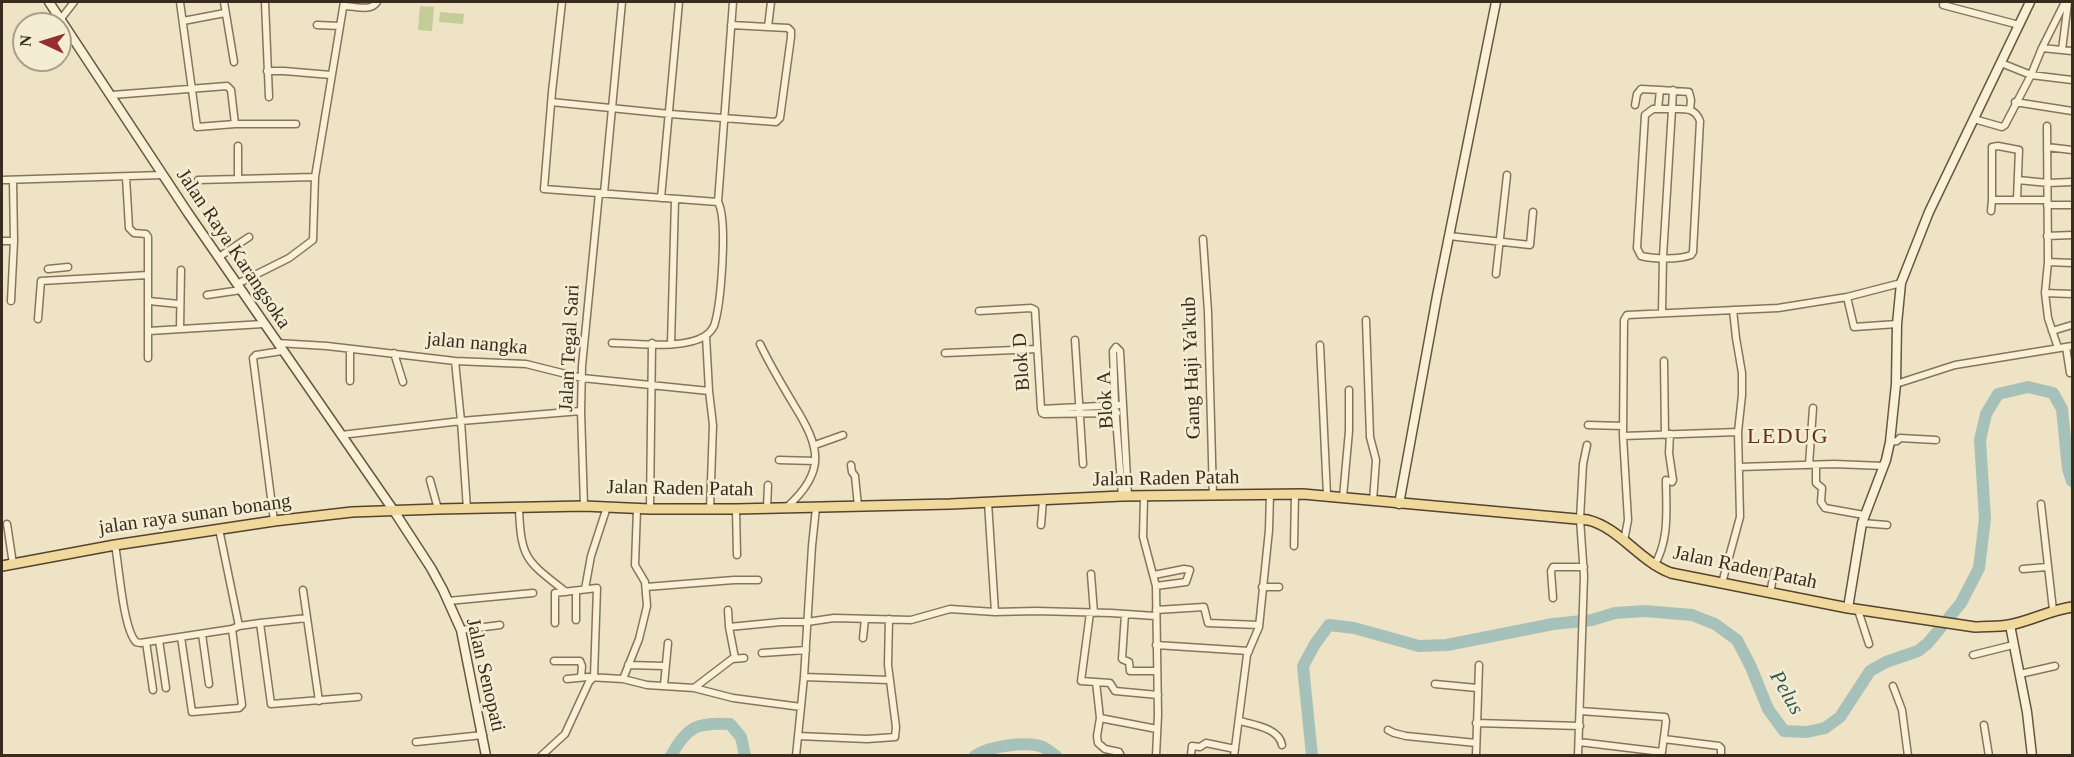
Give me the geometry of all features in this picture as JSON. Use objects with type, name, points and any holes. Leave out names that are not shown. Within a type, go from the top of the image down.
[{"type":"main road","name":"Jalan Raden Patah","points":[[394,511],[584,506],[637,509],[650,505],[710,504],[736,509],[767,503],[787,507],[816,507],[1125,496],[1327,495],[1400,504],[1580,519],[1600,524],[1654,566],[1681,576],[1853,609],[1975,627],[2010,625],[2053,610],[2073,607]]},
{"type":"main road","name":"jalan raya sunan bonang","points":[[2,566],[116,544],[274,521],[352,512],[394,511]]},
{"type":"street","points":[[180,2],[198,127],[235,124],[296,124]]},
{"type":"street","points":[[224,2],[234,62]]},
{"type":"street","points":[[265,2],[269,97]]},
{"type":"street","points":[[207,295],[239,287],[289,258],[313,240],[315,177],[344,4],[370,8],[377,2]]},
{"type":"street","points":[[562,2],[544,189],[718,202]]},
{"type":"street","name":"Jalan Tegal Sari","points":[[584,506],[582,378],[622,2]]},
{"type":"street","points":[[661,198],[679,2]]},
{"type":"street","points":[[612,343],[671,344],[694,341],[706,336],[713,329],[723,254],[724,223],[722,208],[718,202],[733,2]]},
{"type":"street","points":[[768,27],[771,2]]},
{"type":"street","points":[[1400,504],[1449,236],[1496,2]]},
{"type":"street","points":[[1869,644],[1853,609],[1863,519],[1884,466],[1890,442],[1896,384],[1897,324],[1901,283],[1929,212],[2030,2]]},
{"type":"street","points":[[1974,119],[2002,127],[2005,125],[2066,2]]},
{"type":"street","points":[[2062,50],[2066,2]]},
{"type":"street","points":[[1943,4],[2019,25]]},
{"type":"street","points":[[183,21],[225,13]]},
{"type":"street","points":[[317,24],[340,26]]},
{"type":"street","points":[[551,102],[776,122],[780,118],[791,31],[788,28],[731,25]]},
{"type":"street","name":"Jalan Raya Karangsoka","points":[[72,37],[263,324],[394,511]]},
{"type":"street","points":[[2042,48],[2073,51]]},
{"type":"street","points":[[2001,63],[2031,75],[2073,80]]},
{"type":"street","points":[[268,77],[284,71],[331,75]]},
{"type":"street","points":[[112,95],[227,86],[235,124]]},
{"type":"street","points":[[1635,105],[1637,94],[1641,89],[1673,90],[1689,92],[1690,110]]},
{"type":"street","points":[[1658,109],[1660,90]]},
{"type":"street","points":[[1662,313],[1673,90]]},
{"type":"street","points":[[2015,102],[2073,111]]},
{"type":"street","points":[[1658,109],[1690,110],[1696,112],[1700,121],[1692,252],[1684,258],[1641,256],[1637,248],[1646,115],[1650,110],[1658,109]]},
{"type":"street","points":[[2047,126],[2048,262],[2045,293],[2048,318],[2058,348]]},
{"type":"street","points":[[238,146],[238,178]]},
{"type":"street","points":[[1991,211],[1992,147],[2019,150],[2017,199]]},
{"type":"street","points":[[2047,147],[2072,149]]},
{"type":"street","points":[[1496,274],[1507,175]]},
{"type":"street","points":[[2,180],[163,176]]},
{"type":"street","points":[[126,177],[129,228],[134,233],[146,234],[148,237],[148,358]]},
{"type":"street","points":[[198,180],[315,177]]},
{"type":"street","points":[[2018,180],[2048,183],[2073,182]]},
{"type":"street","points":[[11,301],[14,181]]},
{"type":"street","points":[[1992,200],[2017,199],[2073,205]]},
{"type":"street","points":[[671,344],[675,200]]},
{"type":"street","points":[[1449,236],[1530,245],[1533,212]]},
{"type":"street","points":[[2047,236],[2073,235]]},
{"type":"street","points":[[219,256],[249,237]]},
{"type":"street","name":"Gang Haji Ya'kub","points":[[1203,239],[1208,312],[1213,496]]},
{"type":"street","points":[[2,241],[14,241]]},
{"type":"street","points":[[2048,262],[2073,263]]},
{"type":"street","points":[[48,269],[68,267]]},
{"type":"street","points":[[60,268],[60,280]]},
{"type":"street","points":[[180,329],[181,270]]},
{"type":"street","points":[[38,319],[41,281],[148,275]]},
{"type":"street","points":[[1624,541],[1628,519],[1623,436],[1625,317],[1630,314],[1778,308],[1847,297],[1901,283]]},
{"type":"street","points":[[2045,293],[2073,294]]},
{"type":"street","points":[[1847,297],[1854,327],[1897,324]]},
{"type":"street","points":[[149,301],[179,304]]},
{"type":"street","name":"Blok D","points":[[978,311],[1031,308],[1036,313],[1041,408],[1079,411]]},
{"type":"street","points":[[1722,583],[1739,525],[1738,432],[1742,373],[1733,310]]},
{"type":"street","points":[[1366,320],[1370,437],[1376,460],[1373,501]]},
{"type":"street","points":[[149,331],[263,324]]},
{"type":"street","points":[[2052,332],[2073,325]]},
{"type":"street","points":[[706,336],[713,425],[710,504]]},
{"type":"street","points":[[1075,340],[1083,464]]},
{"type":"street","points":[[650,505],[652,343]]},
{"type":"street","name":"jalan nangka","points":[[274,521],[253,358],[255,355],[280,347],[308,344],[455,361],[526,364],[582,378],[709,391]]},
{"type":"street","points":[[760,344],[808,428],[815,445],[812,460],[813,473],[808,485],[787,507]]},
{"type":"street","points":[[1320,345],[1327,495]]},
{"type":"street","points":[[1896,384],[1955,365],[2069,346],[2070,373]]},
{"type":"street","name":"Blok A","points":[[1119,409],[1120,351],[1116,347],[1113,351],[1125,496]]},
{"type":"street","points":[[350,349],[350,381]]},
{"type":"street","points":[[945,353],[1037,349]]},
{"type":"street","points":[[394,353],[403,382]]},
{"type":"street","points":[[455,361],[467,509]]},
{"type":"street","points":[[1654,566],[1661,551],[1666,530],[1666,480],[1672,482],[1673,480],[1667,434],[1664,361]]},
{"type":"street","points":[[1343,497],[1349,431],[1348,390]]},
{"type":"street","points":[[1814,408],[1813,465],[1816,483],[1822,488],[1823,507],[1887,525]]},
{"type":"street","points":[[1079,411],[1119,409]]},
{"type":"street","points":[[341,435],[461,421],[581,411]]},
{"type":"street","points":[[1588,425],[1623,426]]},
{"type":"street","points":[[1623,436],[1738,432]]},
{"type":"street","points":[[815,445],[843,435]]},
{"type":"street","points":[[1890,442],[1898,441],[1899,438],[1936,440]]},
{"type":"street","points":[[1578,756],[1584,605],[1580,519],[1583,464],[1587,445]]},
{"type":"street","points":[[779,460],[812,460]]},
{"type":"street","points":[[851,465],[855,475],[858,506]]},
{"type":"street","points":[[1738,467],[1884,466]]},
{"type":"street","points":[[430,480],[438,509]]},
{"type":"street","points":[[767,503],[768,485]]},
{"type":"street","points":[[1191,754],[1192,746],[1200,747],[1206,744],[1234,752],[1249,651],[1259,625],[1269,530],[1270,494]]},
{"type":"street","points":[[1294,546],[1295,494]]},
{"type":"street","points":[[1144,496],[1143,537],[1156,586],[1158,695],[1156,756]]},
{"type":"street","points":[[1041,525],[1043,500]]},
{"type":"street","points":[[988,502],[995,612]]},
{"type":"street","points":[[2042,504],[2053,610]]},
{"type":"street","points":[[585,589],[591,556],[607,507]]},
{"type":"street","points":[[796,756],[816,507]]},
{"type":"street","points":[[519,509],[520,537],[527,557],[540,571],[567,592]]},
{"type":"street","points":[[623,680],[647,606],[646,587],[635,565],[637,509]]},
{"type":"street","points":[[736,509],[737,555]]},
{"type":"street","name":"Jalan Senopati","points":[[394,511],[431,568],[461,630],[486,756]]},
{"type":"street","points":[[7,524],[13,564]]},
{"type":"street","points":[[181,637],[192,712],[239,708],[242,705],[236,627],[219,529]]},
{"type":"street","points":[[116,544],[130,633],[136,642],[307,618]]},
{"type":"street","points":[[1553,598],[1551,571],[1553,567],[1584,567]]},
{"type":"street","points":[[2023,569],[2047,567]]},
{"type":"street","points":[[1154,574],[1190,570],[1186,582],[1182,584],[1156,586]]},
{"type":"street","points":[[1770,594],[1774,572]]},
{"type":"street","points":[[1091,574],[1092,613],[1081,681],[1111,683],[1115,691],[1158,695]]},
{"type":"street","points":[[646,587],[758,580]]},
{"type":"street","points":[[1262,587],[1279,587]]},
{"type":"street","points":[[555,623],[555,593],[597,588],[587,677]]},
{"type":"street","points":[[303,590],[319,700]]},
{"type":"street","points":[[576,592],[576,620]]},
{"type":"street","points":[[448,601],[533,593]]},
{"type":"street","points":[[729,627],[834,618],[911,620],[950,609],[1125,614],[1204,607],[1208,623],[1259,625]]},
{"type":"street","points":[[728,610],[735,658]]},
{"type":"street","points":[[1125,614],[1122,659],[1129,662],[1130,671],[1157,671]]},
{"type":"street","points":[[863,638],[865,619]]},
{"type":"street","points":[[798,736],[867,739],[895,737],[896,727],[890,680],[889,619]]},
{"type":"street","points":[[260,623],[273,705],[358,697]]},
{"type":"street","points":[[461,630],[500,625]]},
{"type":"street","points":[[2010,625],[2032,756]]},
{"type":"street","points":[[202,634],[209,684]]},
{"type":"street","points":[[159,640],[166,688]]},
{"type":"street","points":[[146,642],[153,690]]},
{"type":"street","points":[[664,685],[664,666],[668,643]]},
{"type":"street","points":[[1156,645],[1249,651]]},
{"type":"street","points":[[1974,655],[2013,645]]},
{"type":"street","points":[[762,653],[806,650]]},
{"type":"street","points":[[694,688],[735,658],[744,657]]},
{"type":"street","points":[[541,756],[565,734],[590,682],[580,661],[554,661]]},
{"type":"street","points":[[628,665],[664,666]]},
{"type":"street","points":[[1476,756],[1479,665]]},
{"type":"street","points":[[2020,674],[2055,666]]},
{"type":"street","points":[[567,679],[587,677],[647,685],[694,688],[733,698],[801,707]]},
{"type":"street","points":[[804,677],[890,680]]},
{"type":"street","points":[[1096,682],[1100,718],[1098,743],[1105,749],[1119,752],[1121,756]]},
{"type":"street","points":[[1435,684],[1477,688]]},
{"type":"street","points":[[1893,686],[1902,710],[1908,756]]},
{"type":"street","points":[[1579,742],[1662,754],[1666,721],[1665,717],[1580,711]]},
{"type":"street","points":[[1100,718],[1157,729]]},
{"type":"street","points":[[1239,721],[1275,733],[1281,739],[1282,745]]},
{"type":"street","points":[[1476,723],[1580,726]]},
{"type":"street","points":[[1984,725],[1989,756]]},
{"type":"street","points":[[1388,730],[1394,734],[1406,736],[1476,743]]},
{"type":"street","points":[[416,742],[483,735]]},
{"type":"street","points":[[1664,739],[1719,746],[1721,756]]},
{"type":"green space","points":[[420,6],[434,7],[432,31],[418,30]]},
{"type":"green space","points":[[440,12],[464,14],[463,24],[439,22]]},
{"type":"waterway","name":"Pelus","points":[[1312,756],[1303,666],[1329,625],[1354,628],[1419,646],[1447,645],[1553,624],[1592,620],[1615,613],[1645,611],[1692,615],[1715,624],[1737,640],[1768,709],[1784,731],[1807,732],[1825,728],[1840,717],[1870,671],[1886,662],[1918,651],[1928,643],[1961,603],[1979,568],[1985,519],[1980,440],[1986,414],[1998,394],[2028,387],[2053,393],[2062,409],[2068,469],[2072,481]]},
{"type":"waterway","name":"Pelus","points":[[671,756],[688,732],[701,725],[710,724],[730,724],[741,737],[745,756]]},
{"type":"waterway","name":"Pelus","points":[[975,756],[998,747],[1027,744],[1043,747],[1056,756]]},
{"type":"district","name":"LEDUG","points":[[1788,437]]}]
